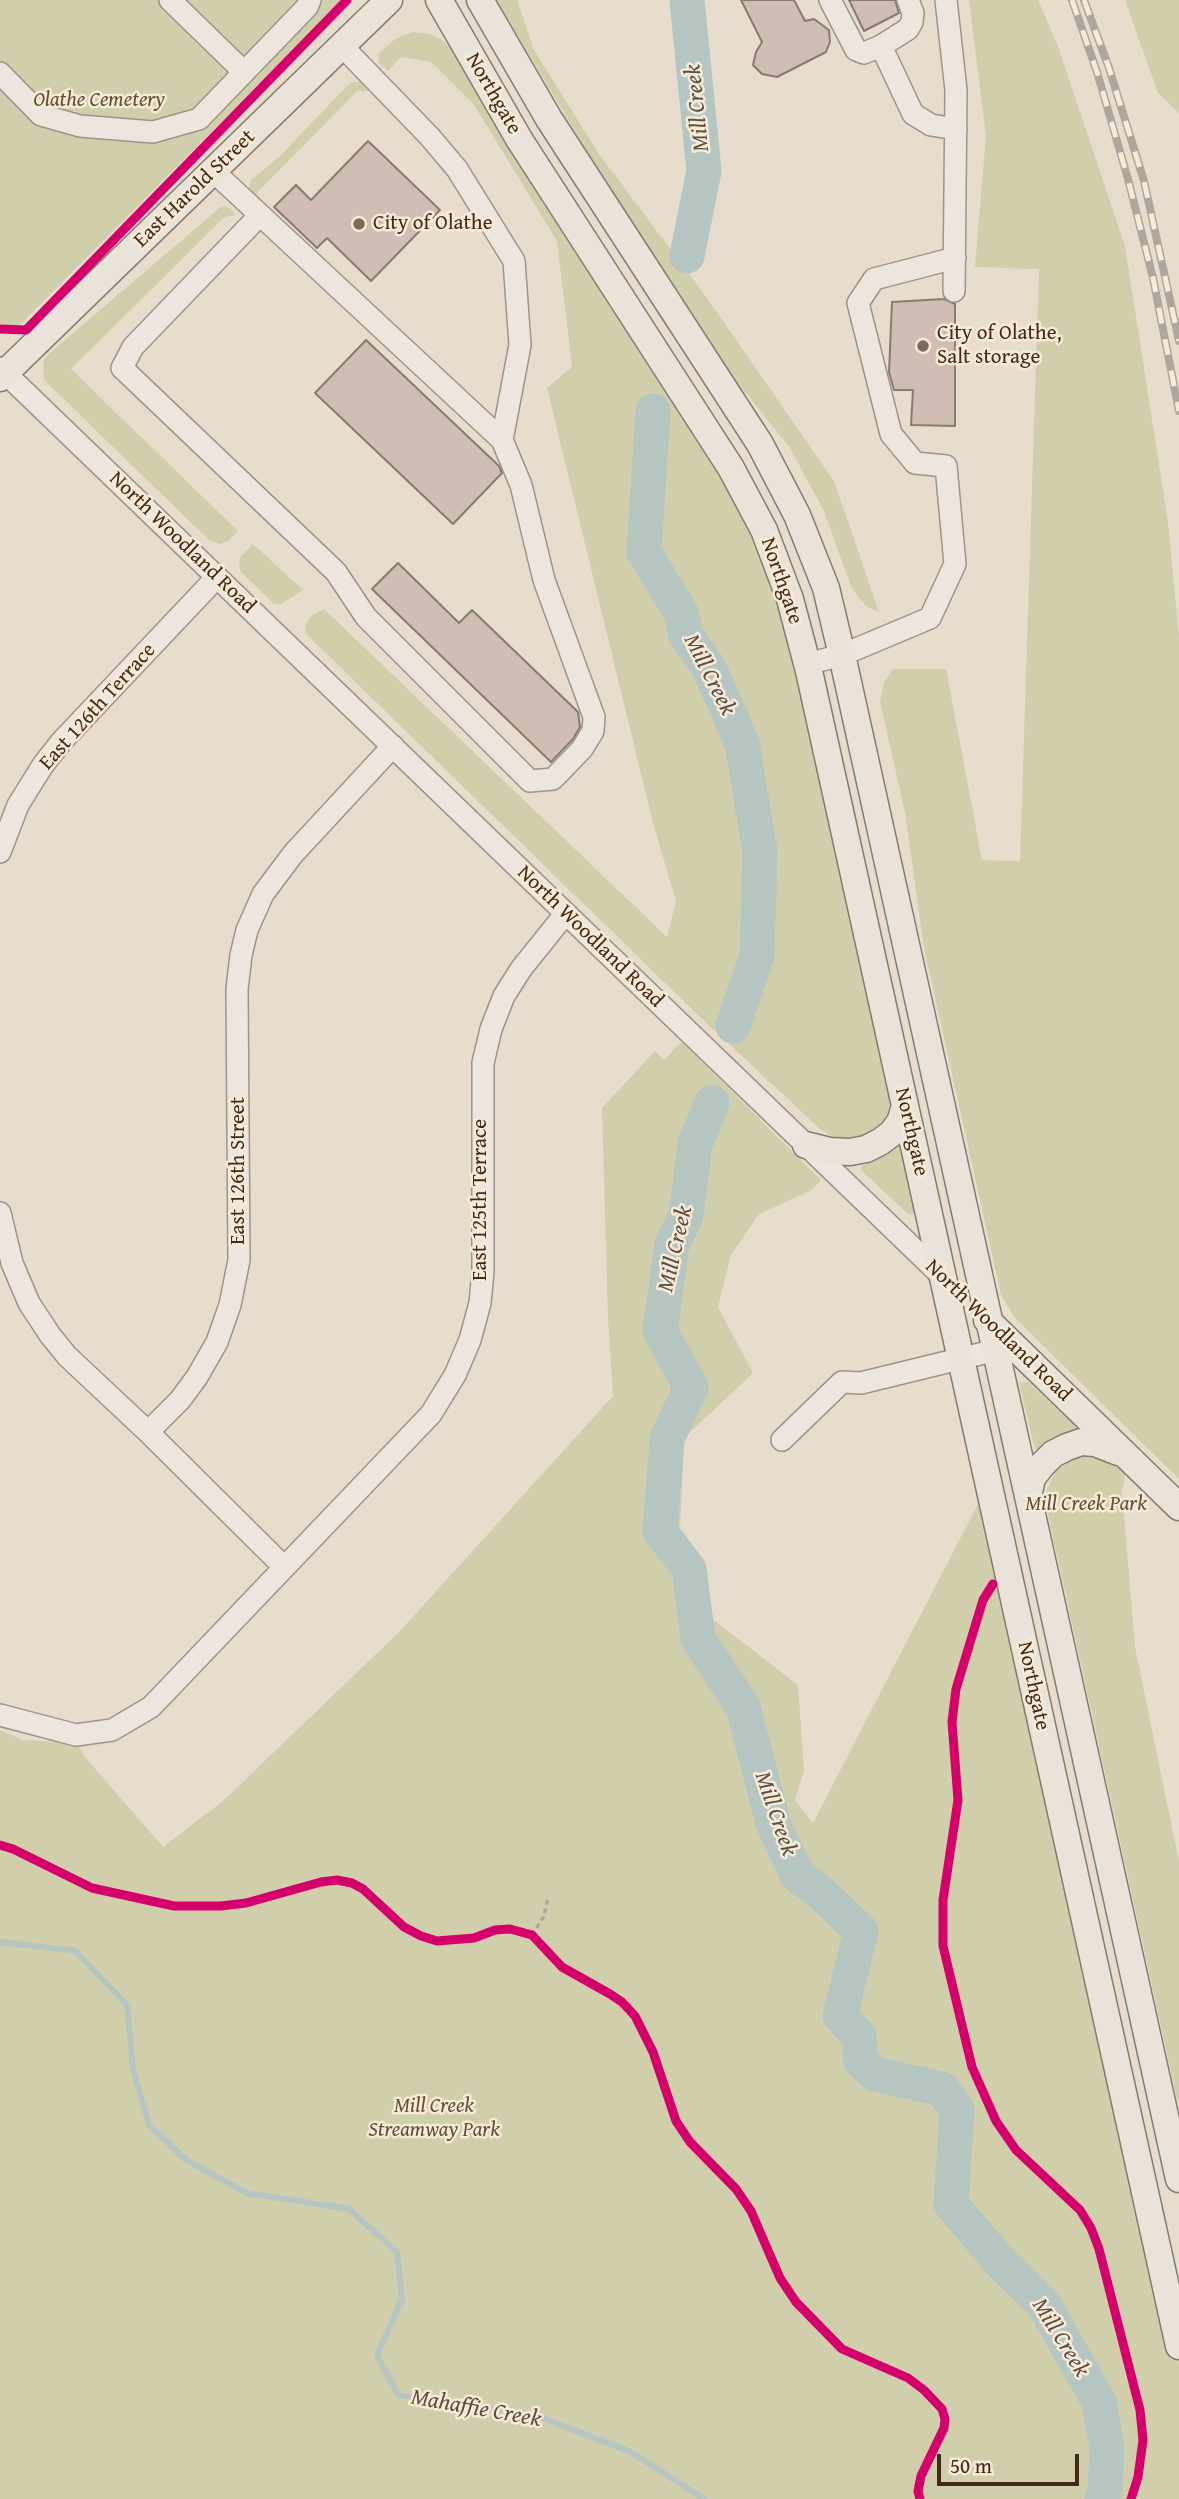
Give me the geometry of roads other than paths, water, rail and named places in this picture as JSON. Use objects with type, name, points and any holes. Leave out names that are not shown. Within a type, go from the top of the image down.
[{"type":"main road","name":"East Harold Street","points":[[2,373],[389,0]]},
{"type":"main road","name":"Northgate","points":[[439,0],[520,139],[731,468],[764,530],[786,587],[807,664],[1179,2346]]},
{"type":"main road","name":"Northgate","points":[[480,0],[549,119],[760,444],[797,515],[826,588],[1179,2179]]},
{"type":"main road","points":[[806,1145],[840,1152],[866,1149],[892,1133],[900,1122],[905,1106]]},
{"type":"main road","name":"North Woodland Road","points":[[943,1276],[1179,1507]]},
{"type":"main road","points":[[1028,1497],[1032,1478],[1042,1465],[1053,1454],[1067,1447],[1081,1442],[1095,1443],[1127,1457]]},
{"type":"street","points":[[170,0],[244,72]]},
{"type":"street","points":[[0,74],[41,115],[80,126],[153,132],[199,119],[307,7],[310,0]]},
{"type":"street","points":[[830,0],[856,50],[864,53],[908,29],[913,13],[908,0]]},
{"type":"street","points":[[946,0],[956,90],[954,291]]},
{"type":"street","points":[[342,46],[430,137],[457,169],[514,261],[520,345],[502,440]]},
{"type":"street","points":[[881,46],[913,114],[931,125],[956,129]]},
{"type":"street","points":[[213,171],[502,440],[521,485],[544,580],[594,717],[593,731],[582,749],[553,779],[530,781],[366,617],[336,572],[122,369],[133,347],[260,215]]},
{"type":"street","points":[[807,664],[842,655],[930,618],[955,564],[946,466],[915,463],[891,433],[858,303],[874,279],[955,258]]},
{"type":"street","name":"North Woodland Road","points":[[2,373],[943,1276]]},
{"type":"street","name":"East 126th Terrace","points":[[0,852],[18,805],[43,765],[217,577]]},
{"type":"street","name":"East 126th Street","points":[[148,1432],[186,1392],[217,1342],[230,1305],[239,1261],[237,989],[247,930],[263,894],[293,854],[393,746]]},
{"type":"street","name":"East 125th Terrace","points":[[0,1715],[76,1735],[112,1730],[151,1706],[431,1414],[455,1375],[470,1340],[480,1303],[483,1271],[483,1085],[484,1063],[491,1029],[504,996],[521,969],[566,913]]},
{"type":"street","points":[[0,1213],[12,1263],[29,1304],[50,1335],[75,1364],[284,1567]]},
{"type":"street","points":[[782,1440],[842,1382],[861,1383],[996,1350]]},
{"type":"waterway","name":"Mill Creek","points":[[687,0],[704,171],[687,256]]},
{"type":"waterway","name":"Mill Creek","points":[[653,411],[644,552],[681,613],[686,636],[709,668],[742,743],[760,852],[757,956],[733,1026]]},
{"type":"waterway","name":"Mill Creek","points":[[712,1103],[695,1144],[686,1215],[672,1245],[660,1331],[691,1387],[667,1439],[660,1531],[689,1569],[698,1639],[743,1707],[774,1826],[798,1876],[821,1893],[861,1931],[840,2016],[859,2036],[861,2061],[874,2074],[942,2089],[957,2110],[951,2204],[1002,2264],[1043,2303],[1099,2402],[1107,2447],[1102,2499]]},
{"type":"waterway","name":"Mahaffie Creek","points":[[0,1942],[75,1951],[127,2005],[133,2069],[149,2125],[186,2160],[247,2193],[349,2209],[397,2252],[402,2299],[377,2355],[398,2395],[535,2415],[631,2452],[704,2499]]},
{"type":"railway","points":[[1072,0],[1097,72],[1128,179],[1153,278],[1179,411]]},
{"type":"railway","points":[[1084,0],[1109,68],[1144,181],[1179,341]]},
{"type":"place","name":"City of Olathe","points":[[359,224]]},
{"type":"place","name":"City of Olathe, Salt storage","points":[[923,346]]},
{"type":"park label","name":"Olathe Cemetery","points":[[99,101]]},
{"type":"park label","name":"Mill Creek Park","points":[[1086,1505]]},
{"type":"park label","name":"Mill Creek Streamway Park","points":[[434,2119]]}]
